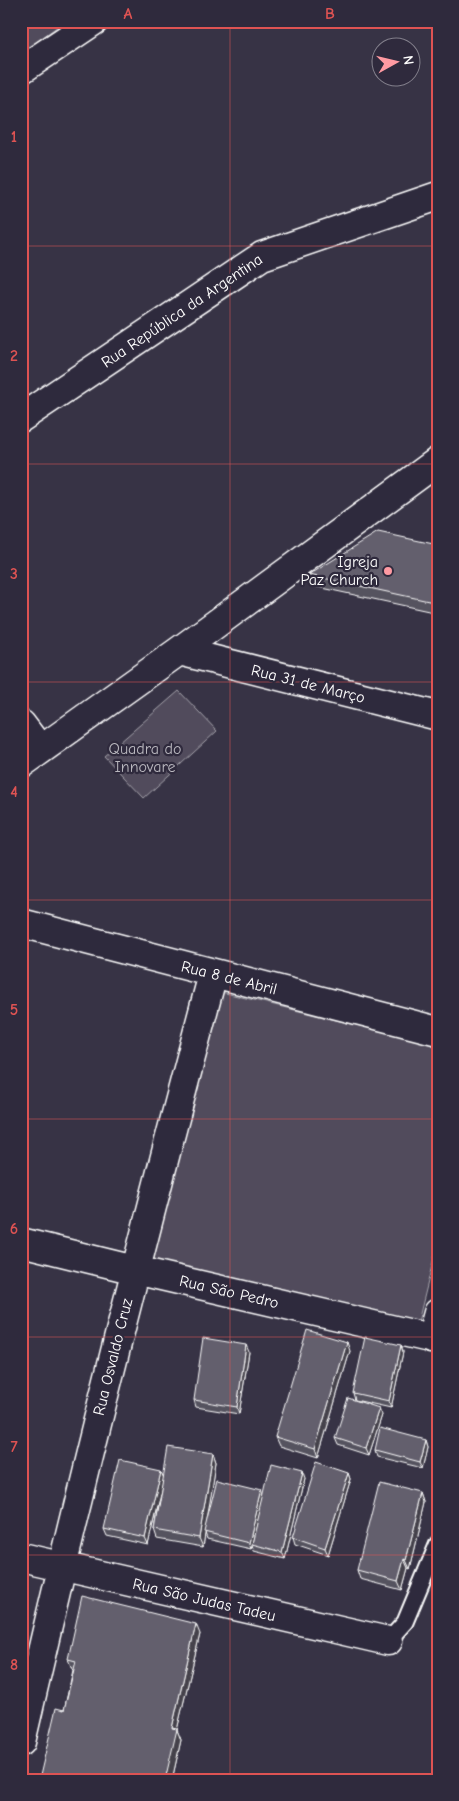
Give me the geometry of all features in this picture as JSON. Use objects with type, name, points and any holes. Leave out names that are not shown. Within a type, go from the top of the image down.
[{"type":"street","points":[[21,70],[94,21]]},
{"type":"street","name":"Rua República da Argentina","points":[[21,418],[262,256],[438,196]]},
{"type":"street","points":[[21,724],[31,756],[179,652],[438,462]]},
{"type":"street","name":"Rua 31 de Março","points":[[179,652],[438,716]]},
{"type":"street","name":"Rua 8 de Abril","points":[[21,923],[438,1031]]},
{"type":"street","name":"Rua Osvaldo Cruz","points":[[21,1742],[61,1567],[134,1270],[213,974]]},
{"type":"street","name":"Rua São Pedro","points":[[21,1242],[134,1270],[436,1331]]},
{"type":"street","name":"Rua São Judas Tadeu","points":[[21,1557],[388,1641]]},
{"type":"lane","points":[[388,1641],[405,1622],[438,1543]]},
{"type":"green space","points":[[21,21],[65,21],[21,53]]},
{"type":"green space","name":"Quadra do Innovare","points":[[179,691],[217,731],[144,798],[104,756]]},
{"type":"green space","points":[[217,991],[438,1045],[438,1241],[416,1330],[150,1265]]},
{"type":"building","name":"Igreja Paz Church","points":[[378,532],[438,545],[438,603],[309,575]]},
{"type":"building","points":[[307,1330],[347,1342],[315,1449],[275,1437]]},
{"type":"building","points":[[365,1337],[401,1345],[389,1401],[353,1393]]},
{"type":"building","points":[[203,1338],[246,1345],[237,1407],[194,1400]]},
{"type":"building","points":[[348,1398],[379,1408],[366,1448],[335,1438]]},
{"type":"building","points":[[380,1428],[426,1440],[420,1462],[375,1450]]},
{"type":"building","points":[[168,1447],[213,1454],[199,1538],[154,1530]]},
{"type":"building","points":[[120,1460],[161,1469],[145,1538],[104,1529]]},
{"type":"building","points":[[316,1462],[349,1473],[325,1548],[293,1537]]},
{"type":"building","points":[[271,1465],[302,1473],[282,1552],[252,1544]]},
{"type":"building","points":[[217,1479],[262,1490],[249,1543],[204,1532]]},
{"type":"building","points":[[379,1482],[423,1493],[406,1560],[404,1559],[398,1581],[357,1570]]},
{"type":"building","points":[[82,1596],[196,1624],[172,1728],[177,1729],[165,1780],[39,1780],[56,1708],[64,1710],[76,1661],[68,1659]]},
{"type":"place","name":"Igreja Paz Church","points":[[388,571]]}]
